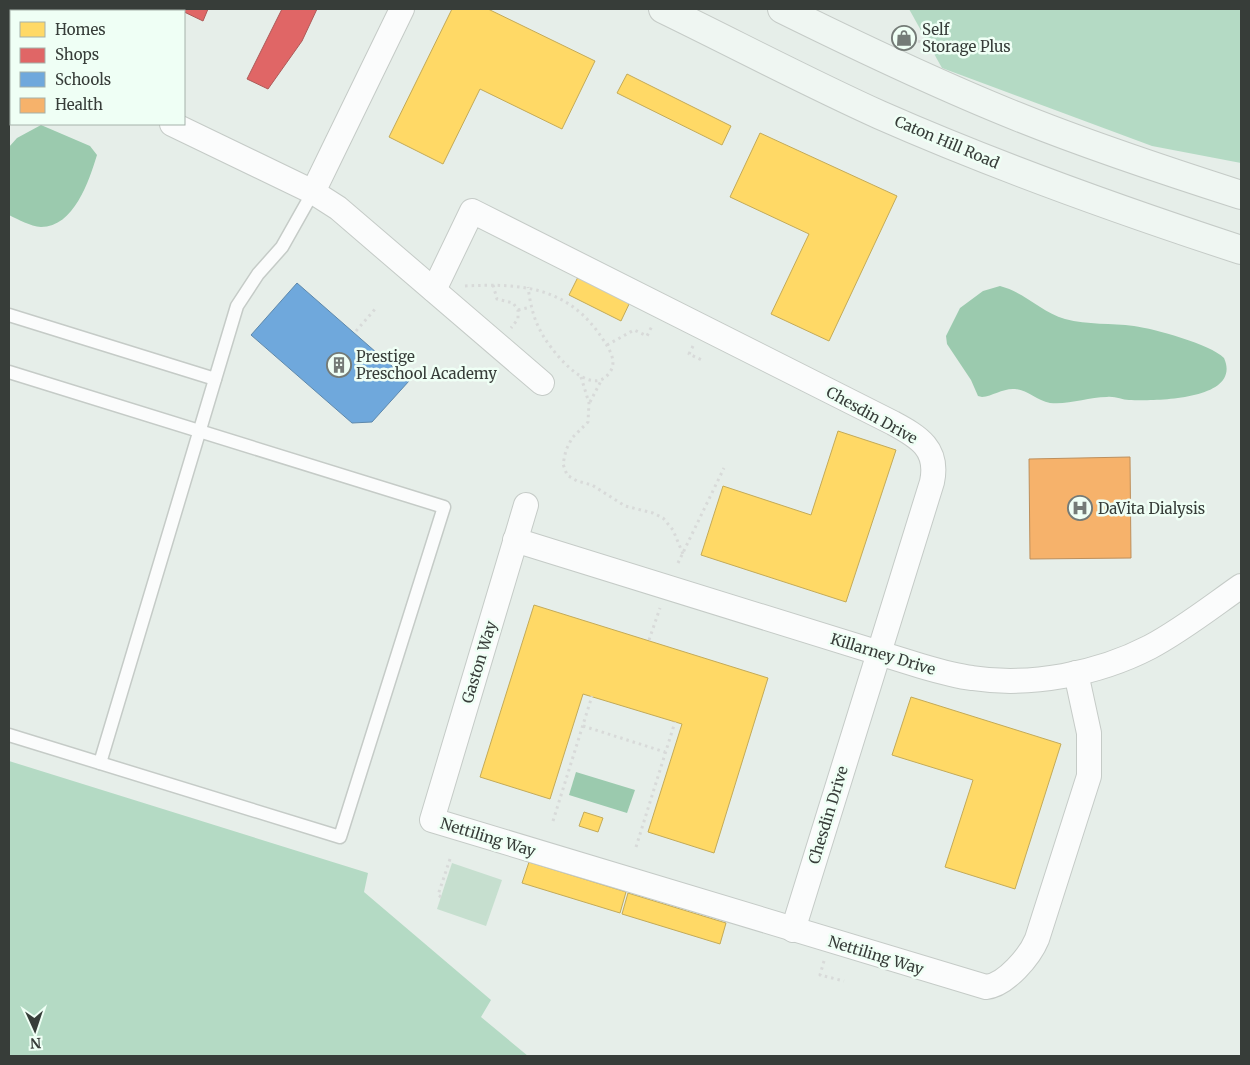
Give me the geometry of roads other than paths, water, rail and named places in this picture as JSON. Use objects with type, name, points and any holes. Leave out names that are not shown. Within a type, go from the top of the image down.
[{"type":"main road","name":"Caton Hill Road","points":[[663,9],[880,114],[1008,168],[1113,208],[1241,250]]},
{"type":"main road","points":[[782,9],[905,69],[1016,116],[1130,159],[1241,195]]},
{"type":"street","points":[[313,192],[402,9]]},
{"type":"street","points":[[174,125],[313,192],[338,208],[542,383]]},
{"type":"street","name":"Chesdin Drive","points":[[434,290],[472,211],[893,423],[919,438],[931,453],[934,466],[932,482],[793,930]]},
{"type":"street","name":"Gaston Way","points":[[432,820],[526,505]]},
{"type":"street","name":"Killarney Drive","points":[[515,540],[920,666],[973,679],[1011,680],[1101,667],[1149,647],[1181,628],[1241,586]]},
{"type":"street","name":"Nettiling Way","points":[[432,820],[986,987],[995,985],[1029,956],[1037,939],[1089,776],[1090,733],[1076,672]]},
{"type":"lane","points":[[100,763],[237,306],[258,274],[282,247],[313,192]]},
{"type":"lane","points":[[9,315],[215,379]]},
{"type":"lane","points":[[9,372],[444,507],[340,837],[9,735]]},
{"type":"place","name":"Self Storage Plus","points":[[904,38]]},
{"type":"place","name":"Prestige Preschool Academy","points":[[339,365]]},
{"type":"place","name":"DaVita Dialysis","points":[[1080,508]]}]
